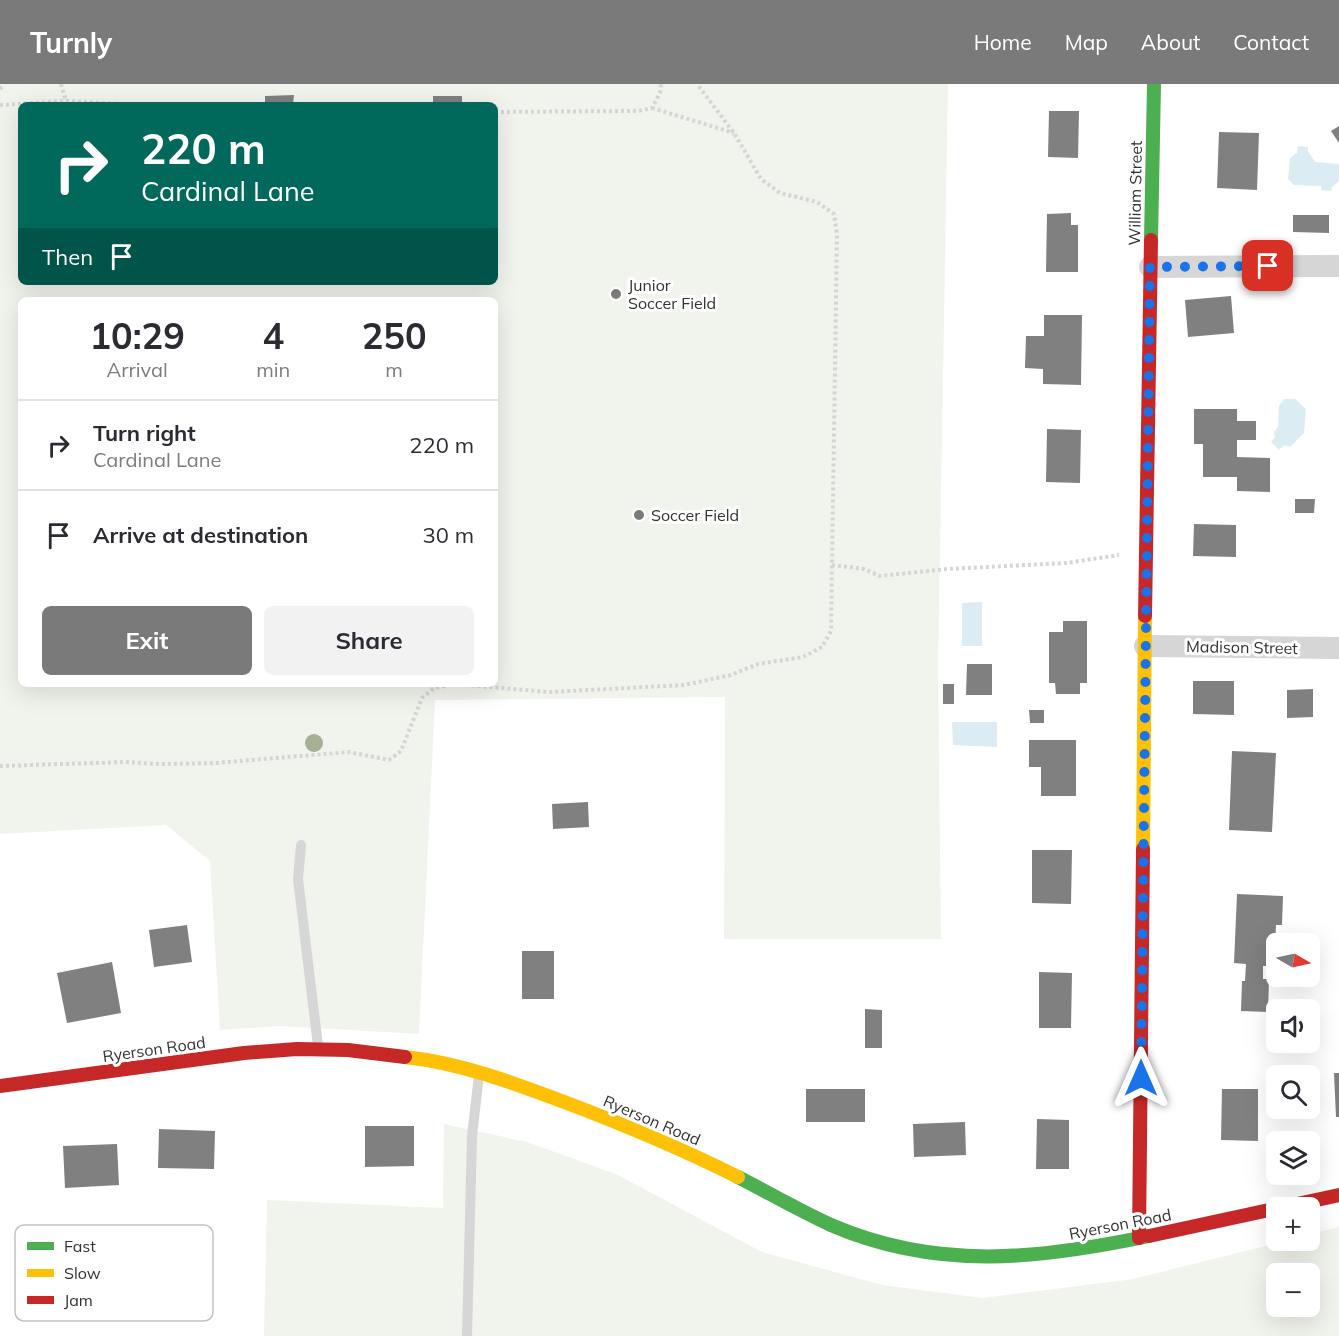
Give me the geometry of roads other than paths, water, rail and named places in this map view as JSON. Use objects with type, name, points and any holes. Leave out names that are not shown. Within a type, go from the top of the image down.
[{"type":"street","name":"William Street","points":[[1139,1238],[1154,84]]},
{"type":"street","points":[[1150,267],[1339,266]]},
{"type":"street","name":"Madison Street","points":[[1145,646],[1339,648]]},
{"type":"street","name":"Ryerson Road","points":[[0,1086],[244,1053],[297,1049],[348,1050],[416,1058],[479,1072],[515,1083],[633,1128],[714,1165],[831,1226],[913,1250],[964,1257],[1015,1257],[1097,1247],[1339,1195]]},
{"type":"lane","points":[[301,845],[298,879],[318,1049]]},
{"type":"lane","points":[[467,1336],[472,1136],[479,1072]]},
{"type":"place","name":"Junior Soccer Field","points":[[616,294]]},
{"type":"place","name":"Soccer Field","points":[[639,515]]}]
